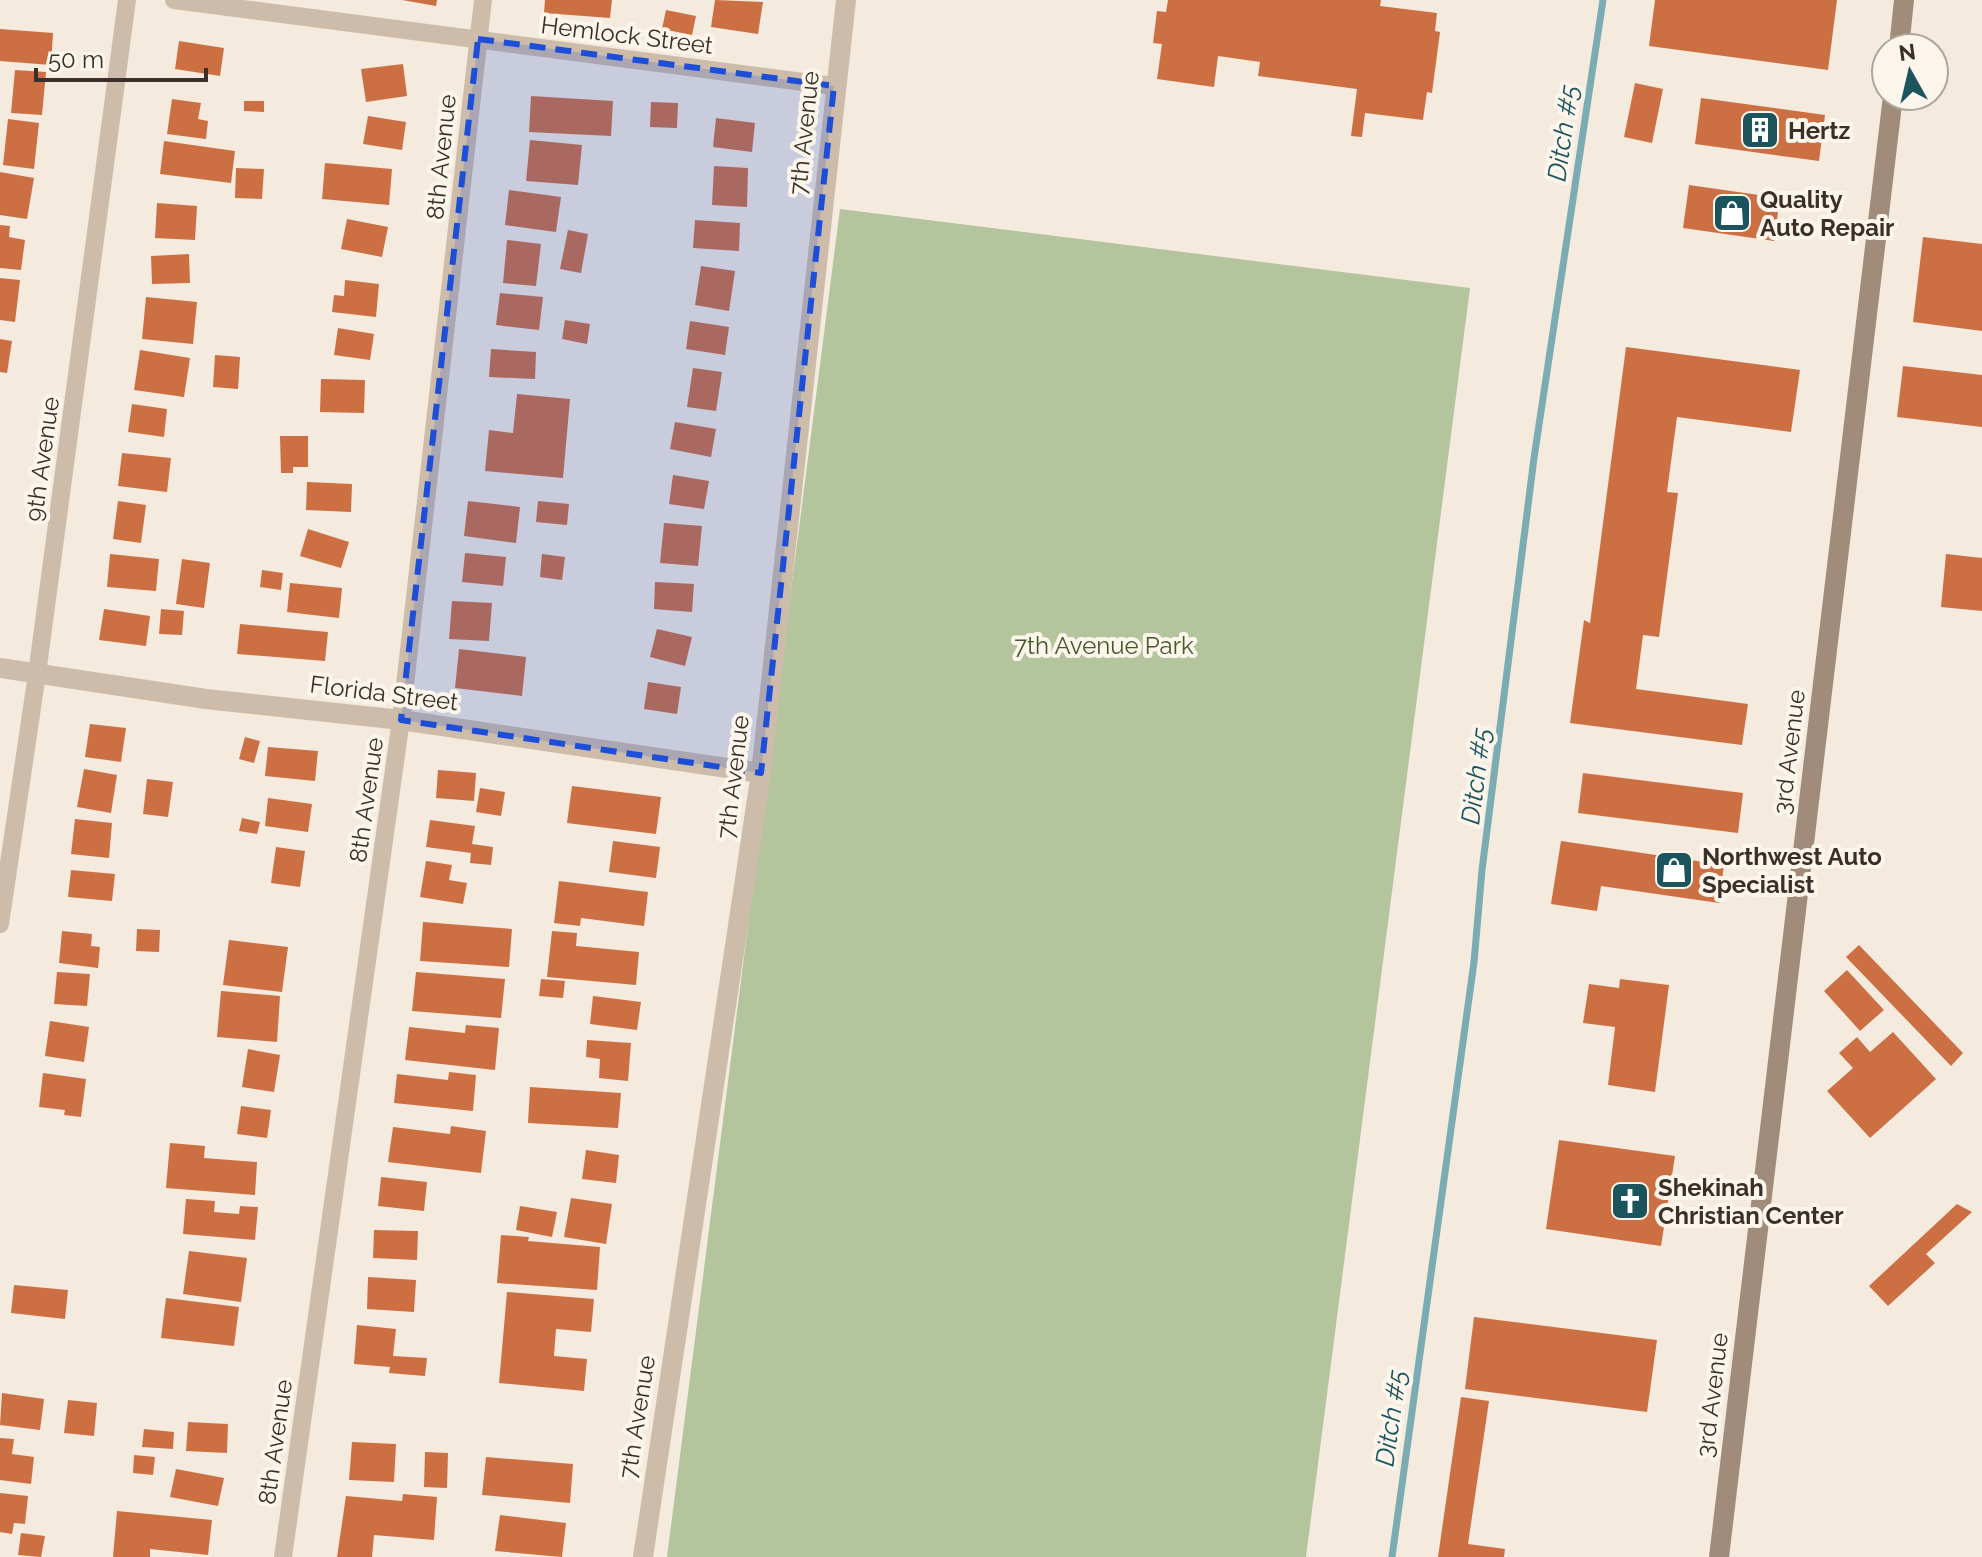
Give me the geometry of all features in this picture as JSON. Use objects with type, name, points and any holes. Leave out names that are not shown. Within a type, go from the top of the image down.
[{"type":"main road","points":[[1901,32],[1904,0]]},
{"type":"main road","name":"3rd Avenue","points":[[1719,1557],[1891,112]]},
{"type":"street","name":"9th Avenue","points":[[0,924],[37,674],[127,0]]},
{"type":"street","name":"Hemlock Street","points":[[174,0],[834,86]]},
{"type":"street","name":"8th Avenue","points":[[283,1557],[401,720],[483,0]]},
{"type":"street","name":"7th Avenue","points":[[643,1557],[761,773],[834,86],[846,0]]},
{"type":"street","name":"Florida Street","points":[[0,668],[206,699],[401,720],[761,773]]},
{"type":"highlighted area","points":[[478,39],[834,86],[761,773],[401,720]]},
{"type":"green space","name":"7th Avenue Park","points":[[840,209],[1470,288],[1306,1557],[667,1557]]},
{"type":"building","points":[[402,0],[437,0],[436,6]]},
{"type":"building","points":[[545,0],[612,0],[610,18],[544,13]]},
{"type":"building","points":[[715,0],[763,2],[758,34],[711,27]]},
{"type":"building","points":[[1168,0],[1381,0],[1380,6],[1437,13],[1435,31],[1440,32],[1432,93],[1427,92],[1423,120],[1365,113],[1362,137],[1351,136],[1357,89],[1258,76],[1260,62],[1218,56],[1214,87],[1157,79],[1162,44],[1153,43],[1157,11],[1166,12]]},
{"type":"building","points":[[1655,0],[1837,0],[1828,70],[1649,46]]},
{"type":"building","points":[[666,10],[696,16],[692,35],[662,29]]},
{"type":"building","points":[[0,29],[53,33],[51,65],[0,61]]},
{"type":"building","points":[[179,41],[224,48],[220,76],[175,69]]},
{"type":"building","points":[[403,64],[407,96],[366,102],[361,69]]},
{"type":"building","points":[[15,70],[46,72],[42,115],[11,113]]},
{"type":"building","points":[[1635,83],[1663,89],[1652,143],[1624,137]]},
{"type":"building","points":[[531,96],[613,101],[611,136],[529,132]]},
{"type":"building","name":"Hertz","points":[[1701,98],[1825,115],[1819,161],[1695,144]]},
{"type":"building","points":[[172,99],[201,103],[198,119],[208,121],[206,139],[167,134]]},
{"type":"building","points":[[244,101],[264,101],[264,112],[244,111]]},
{"type":"building","points":[[651,102],[678,103],[677,128],[650,127]]},
{"type":"building","points":[[368,116],[406,122],[402,150],[363,144]]},
{"type":"building","points":[[716,118],[755,123],[752,152],[713,147]]},
{"type":"building","points":[[8,119],[39,123],[34,169],[3,165]]},
{"type":"building","points":[[530,140],[582,145],[578,185],[526,181]]},
{"type":"building","points":[[164,141],[235,151],[231,183],[160,174]]},
{"type":"building","points":[[325,163],[392,169],[389,205],[322,199]]},
{"type":"building","points":[[714,166],[748,168],[747,207],[712,205]]},
{"type":"building","points":[[236,168],[264,169],[262,199],[235,198]]},
{"type":"building","points":[[0,172],[34,178],[27,219],[0,215]]},
{"type":"building","name":"Quality Auto Repair","points":[[1689,185],[1780,198],[1774,241],[1683,228]]},
{"type":"building","points":[[509,190],[561,197],[556,232],[505,225]]},
{"type":"building","points":[[157,203],[197,206],[195,240],[155,238]]},
{"type":"building","points":[[347,219],[388,227],[382,257],[341,249]]},
{"type":"building","points":[[695,220],[740,223],[739,251],[693,248]]},
{"type":"building","points":[[0,225],[10,226],[9,237],[25,240],[21,270],[0,268]]},
{"type":"building","points":[[568,230],[588,234],[581,273],[560,269]]},
{"type":"building","points":[[1923,237],[1982,244],[1982,331],[1913,322]]},
{"type":"building","points":[[507,240],[541,244],[536,286],[503,283]]},
{"type":"building","points":[[189,254],[190,283],[152,284],[151,256]]},
{"type":"building","points":[[701,266],[735,271],[729,311],[695,305]]},
{"type":"building","points":[[0,278],[20,280],[15,322],[0,320]]},
{"type":"building","points":[[345,280],[379,284],[376,317],[332,312],[334,295],[344,296]]},
{"type":"building","points":[[500,293],[543,297],[539,330],[496,325]]},
{"type":"building","points":[[146,297],[197,302],[193,344],[142,339]]},
{"type":"building","points":[[565,320],[590,324],[587,344],[562,339]]},
{"type":"building","points":[[690,321],[729,327],[725,355],[686,349]]},
{"type":"building","points":[[338,328],[374,334],[370,360],[334,355]]},
{"type":"building","points":[[0,339],[12,341],[7,373],[0,372]]},
{"type":"building","points":[[1626,347],[1800,370],[1791,432],[1677,417],[1667,492],[1678,493],[1659,637],[1643,635],[1636,689],[1748,704],[1742,745],[1570,723],[1584,620],[1590,623]]},
{"type":"building","points":[[491,349],[536,352],[535,379],[489,377]]},
{"type":"building","points":[[140,350],[190,358],[184,397],[134,390]]},
{"type":"building","points":[[215,355],[240,357],[238,389],[213,387]]},
{"type":"building","points":[[1903,366],[1982,375],[1982,427],[1897,417]]},
{"type":"building","points":[[693,368],[722,372],[716,411],[687,407]]},
{"type":"building","points":[[321,379],[365,380],[364,413],[320,412]]},
{"type":"building","points":[[517,394],[570,399],[563,478],[485,471],[489,430],[513,433]]},
{"type":"building","points":[[132,404],[167,409],[164,437],[128,432]]},
{"type":"building","points":[[675,422],[716,429],[711,457],[670,449]]},
{"type":"building","points":[[280,436],[308,436],[308,467],[293,467],[293,473],[281,473]]},
{"type":"building","points":[[122,453],[171,458],[167,492],[118,486]]},
{"type":"building","points":[[673,475],[709,481],[704,509],[669,504]]},
{"type":"building","points":[[307,482],[352,484],[351,512],[306,510]]},
{"type":"building","points":[[118,501],[146,505],[141,543],[113,539]]},
{"type":"building","points":[[468,501],[520,507],[516,543],[464,536]]},
{"type":"building","points":[[538,501],[569,504],[567,525],[536,522]]},
{"type":"building","points":[[664,523],[702,526],[698,566],[660,563]]},
{"type":"building","points":[[308,529],[349,542],[341,568],[300,556]]},
{"type":"building","points":[[465,553],[506,557],[503,586],[462,582]]},
{"type":"building","points":[[110,554],[159,559],[156,591],[107,587]]},
{"type":"building","points":[[542,554],[565,557],[562,580],[540,577]]},
{"type":"building","points":[[1946,554],[1982,558],[1982,611],[1941,607]]},
{"type":"building","points":[[182,559],[210,563],[204,608],[176,604]]},
{"type":"building","points":[[262,570],[283,573],[281,590],[260,587]]},
{"type":"building","points":[[655,582],[694,584],[692,612],[654,609]]},
{"type":"building","points":[[290,583],[342,588],[339,618],[287,612]]},
{"type":"building","points":[[452,601],[492,603],[489,641],[449,639]]},
{"type":"building","points":[[104,609],[150,616],[146,646],[99,640]]},
{"type":"building","points":[[161,609],[184,611],[182,635],[159,634]]},
{"type":"building","points":[[240,624],[328,632],[325,661],[237,654]]},
{"type":"building","points":[[657,629],[692,637],[685,666],[650,657]]},
{"type":"building","points":[[459,649],[526,657],[522,696],[455,688]]},
{"type":"building","points":[[648,682],[681,687],[677,714],[644,709]]},
{"type":"building","points":[[90,724],[126,728],[121,762],[85,757]]},
{"type":"building","points":[[245,737],[260,741],[254,763],[239,759]]},
{"type":"building","points":[[268,747],[318,751],[315,781],[265,776]]},
{"type":"building","points":[[84,769],[117,775],[111,813],[77,807]]},
{"type":"building","points":[[438,770],[476,773],[474,801],[436,798]]},
{"type":"building","points":[[1583,773],[1743,793],[1738,833],[1578,813]]},
{"type":"building","points":[[147,779],[173,782],[168,817],[143,814]]},
{"type":"building","points":[[572,786],[661,797],[656,834],[567,823]]},
{"type":"building","points":[[480,788],[505,792],[501,816],[476,812]]},
{"type":"building","points":[[268,798],[312,804],[308,832],[265,826]]},
{"type":"building","points":[[242,818],[260,822],[257,834],[239,831]]},
{"type":"building","points":[[75,819],[112,823],[109,858],[71,854]]},
{"type":"building","points":[[430,820],[475,826],[472,844],[493,847],[491,865],[470,863],[471,853],[426,847]]},
{"type":"building","points":[[613,841],[660,847],[656,878],[609,872]]},
{"type":"building","points":[[1561,841],[1724,865],[1719,903],[1601,886],[1597,911],[1551,904]]},
{"type":"building","points":[[276,847],[305,851],[300,887],[271,883]]},
{"type":"building","points":[[426,861],[452,865],[449,880],[467,883],[463,904],[420,897]]},
{"type":"building","points":[[71,870],[115,874],[112,901],[68,897]]},
{"type":"building","points":[[559,881],[648,892],[644,926],[581,918],[580,926],[554,923]]},
{"type":"building","points":[[423,922],[512,929],[509,967],[420,961]]},
{"type":"building","points":[[137,929],[160,930],[159,952],[136,951]]},
{"type":"building","points":[[62,931],[92,934],[91,946],[100,947],[98,968],[59,963]]},
{"type":"building","points":[[552,931],[577,933],[576,946],[639,952],[636,985],[547,977]]},
{"type":"building","points":[[229,940],[288,947],[282,992],[223,985]]},
{"type":"building","points":[[1859,945],[1963,1053],[1951,1066],[1846,957]]},
{"type":"building","points":[[1847,970],[1884,1010],[1860,1031],[1824,991]]},
{"type":"building","points":[[57,972],[90,974],[87,1006],[54,1004]]},
{"type":"building","points":[[416,972],[505,979],[501,1018],[412,1011]]},
{"type":"building","points":[[541,979],[565,981],[563,998],[539,996]]},
{"type":"building","points":[[1620,979],[1669,985],[1655,1092],[1608,1085],[1615,1027],[1583,1023],[1589,984],[1619,988]]},
{"type":"building","points":[[221,991],[280,996],[277,1042],[217,1037]]},
{"type":"building","points":[[593,996],[641,1002],[637,1030],[590,1024]]},
{"type":"building","points":[[50,1021],[89,1027],[84,1062],[45,1056]]},
{"type":"building","points":[[466,1025],[499,1028],[495,1070],[405,1060],[409,1027],[465,1033]]},
{"type":"building","points":[[1893,1032],[1936,1079],[1870,1138],[1827,1091],[1853,1068],[1839,1053],[1857,1037],[1870,1052]]},
{"type":"building","points":[[587,1040],[631,1043],[628,1081],[599,1078],[600,1059],[586,1057]]},
{"type":"building","points":[[248,1049],[280,1055],[274,1092],[242,1087]]},
{"type":"building","points":[[449,1072],[476,1075],[473,1111],[394,1103],[397,1074],[448,1080]]},
{"type":"building","points":[[43,1073],[86,1079],[81,1117],[64,1115],[65,1110],[39,1107]]},
{"type":"building","points":[[530,1087],[621,1093],[618,1128],[528,1123]]},
{"type":"building","points":[[241,1106],[271,1110],[267,1138],[237,1134]]},
{"type":"building","points":[[451,1126],[486,1131],[481,1173],[388,1162],[393,1127],[450,1134]]},
{"type":"building","points":[[1559,1140],[1675,1156],[1661,1246],[1546,1229]]},
{"type":"building","points":[[170,1143],[205,1146],[204,1158],[257,1162],[255,1195],[166,1188]]},
{"type":"building","points":[[586,1150],[619,1155],[616,1183],[582,1179]]},
{"type":"building","points":[[381,1177],[427,1182],[424,1211],[378,1206]]},
{"type":"building","points":[[571,1198],[612,1204],[606,1244],[564,1237]]},
{"type":"building","points":[[186,1199],[215,1201],[214,1212],[239,1214],[240,1206],[258,1207],[255,1240],[183,1234]]},
{"type":"building","points":[[1957,1204],[1972,1212],[1926,1254],[1935,1263],[1888,1306],[1869,1286]]},
{"type":"building","points":[[520,1206],[557,1212],[552,1237],[516,1230]]},
{"type":"building","points":[[374,1230],[418,1231],[417,1260],[373,1258]]},
{"type":"building","points":[[501,1235],[529,1237],[528,1241],[600,1247],[597,1290],[497,1283]]},
{"type":"building","points":[[189,1251],[247,1258],[241,1302],[183,1294]]},
{"type":"building","points":[[368,1277],[416,1280],[414,1312],[367,1309]]},
{"type":"building","points":[[14,1285],[68,1290],[65,1319],[11,1313]]},
{"type":"building","points":[[507,1292],[594,1299],[591,1332],[556,1329],[554,1356],[587,1359],[584,1391],[499,1383]]},
{"type":"building","points":[[166,1298],[239,1307],[234,1346],[161,1338]]},
{"type":"building","points":[[1474,1317],[1657,1340],[1647,1412],[1465,1389]]},
{"type":"building","points":[[357,1325],[396,1329],[393,1356],[427,1358],[425,1376],[389,1373],[390,1367],[354,1364]]},
{"type":"building","points":[[2,1393],[44,1399],[40,1430],[0,1425]]},
{"type":"building","points":[[1461,1397],[1489,1401],[1468,1544],[1505,1549],[1504,1557],[1438,1557]]},
{"type":"building","points":[[68,1400],[97,1403],[94,1436],[64,1433]]},
{"type":"building","points":[[188,1422],[228,1424],[227,1453],[186,1451]]},
{"type":"building","points":[[144,1429],[174,1432],[173,1449],[142,1447]]},
{"type":"building","points":[[0,1438],[14,1439],[12,1454],[34,1457],[31,1484],[0,1480]]},
{"type":"building","points":[[352,1442],[396,1444],[394,1482],[349,1480]]},
{"type":"building","points":[[425,1452],[448,1453],[447,1488],[424,1487]]},
{"type":"building","points":[[134,1455],[155,1457],[153,1475],[133,1473]]},
{"type":"building","points":[[486,1457],[573,1464],[570,1503],[482,1495]]},
{"type":"building","points":[[176,1469],[224,1478],[218,1506],[170,1497]]},
{"type":"building","points":[[0,1493],[28,1496],[25,1524],[14,1523],[12,1534],[0,1532]]},
{"type":"building","points":[[403,1494],[437,1497],[434,1540],[374,1535],[372,1557],[337,1557],[346,1496],[402,1501]]},
{"type":"building","points":[[117,1511],[212,1520],[208,1555],[150,1549],[150,1557],[113,1557]]},
{"type":"building","points":[[500,1515],[566,1523],[562,1557],[495,1551]]},
{"type":"building","points":[[21,1533],[45,1536],[41,1557],[18,1555]]},
{"type":"waterway","name":"Ditch #5","points":[[1392,1557],[1474,962],[1482,870],[1534,458],[1603,0]]},
{"type":"place","name":"Hertz","points":[[1760,130]]},
{"type":"place","name":"Quality Auto Repair","points":[[1732,213]]},
{"type":"place","name":"Northwest Auto Specialist","points":[[1674,870]]},
{"type":"place","name":"Shekinah Christian Center","points":[[1630,1201]]}]
